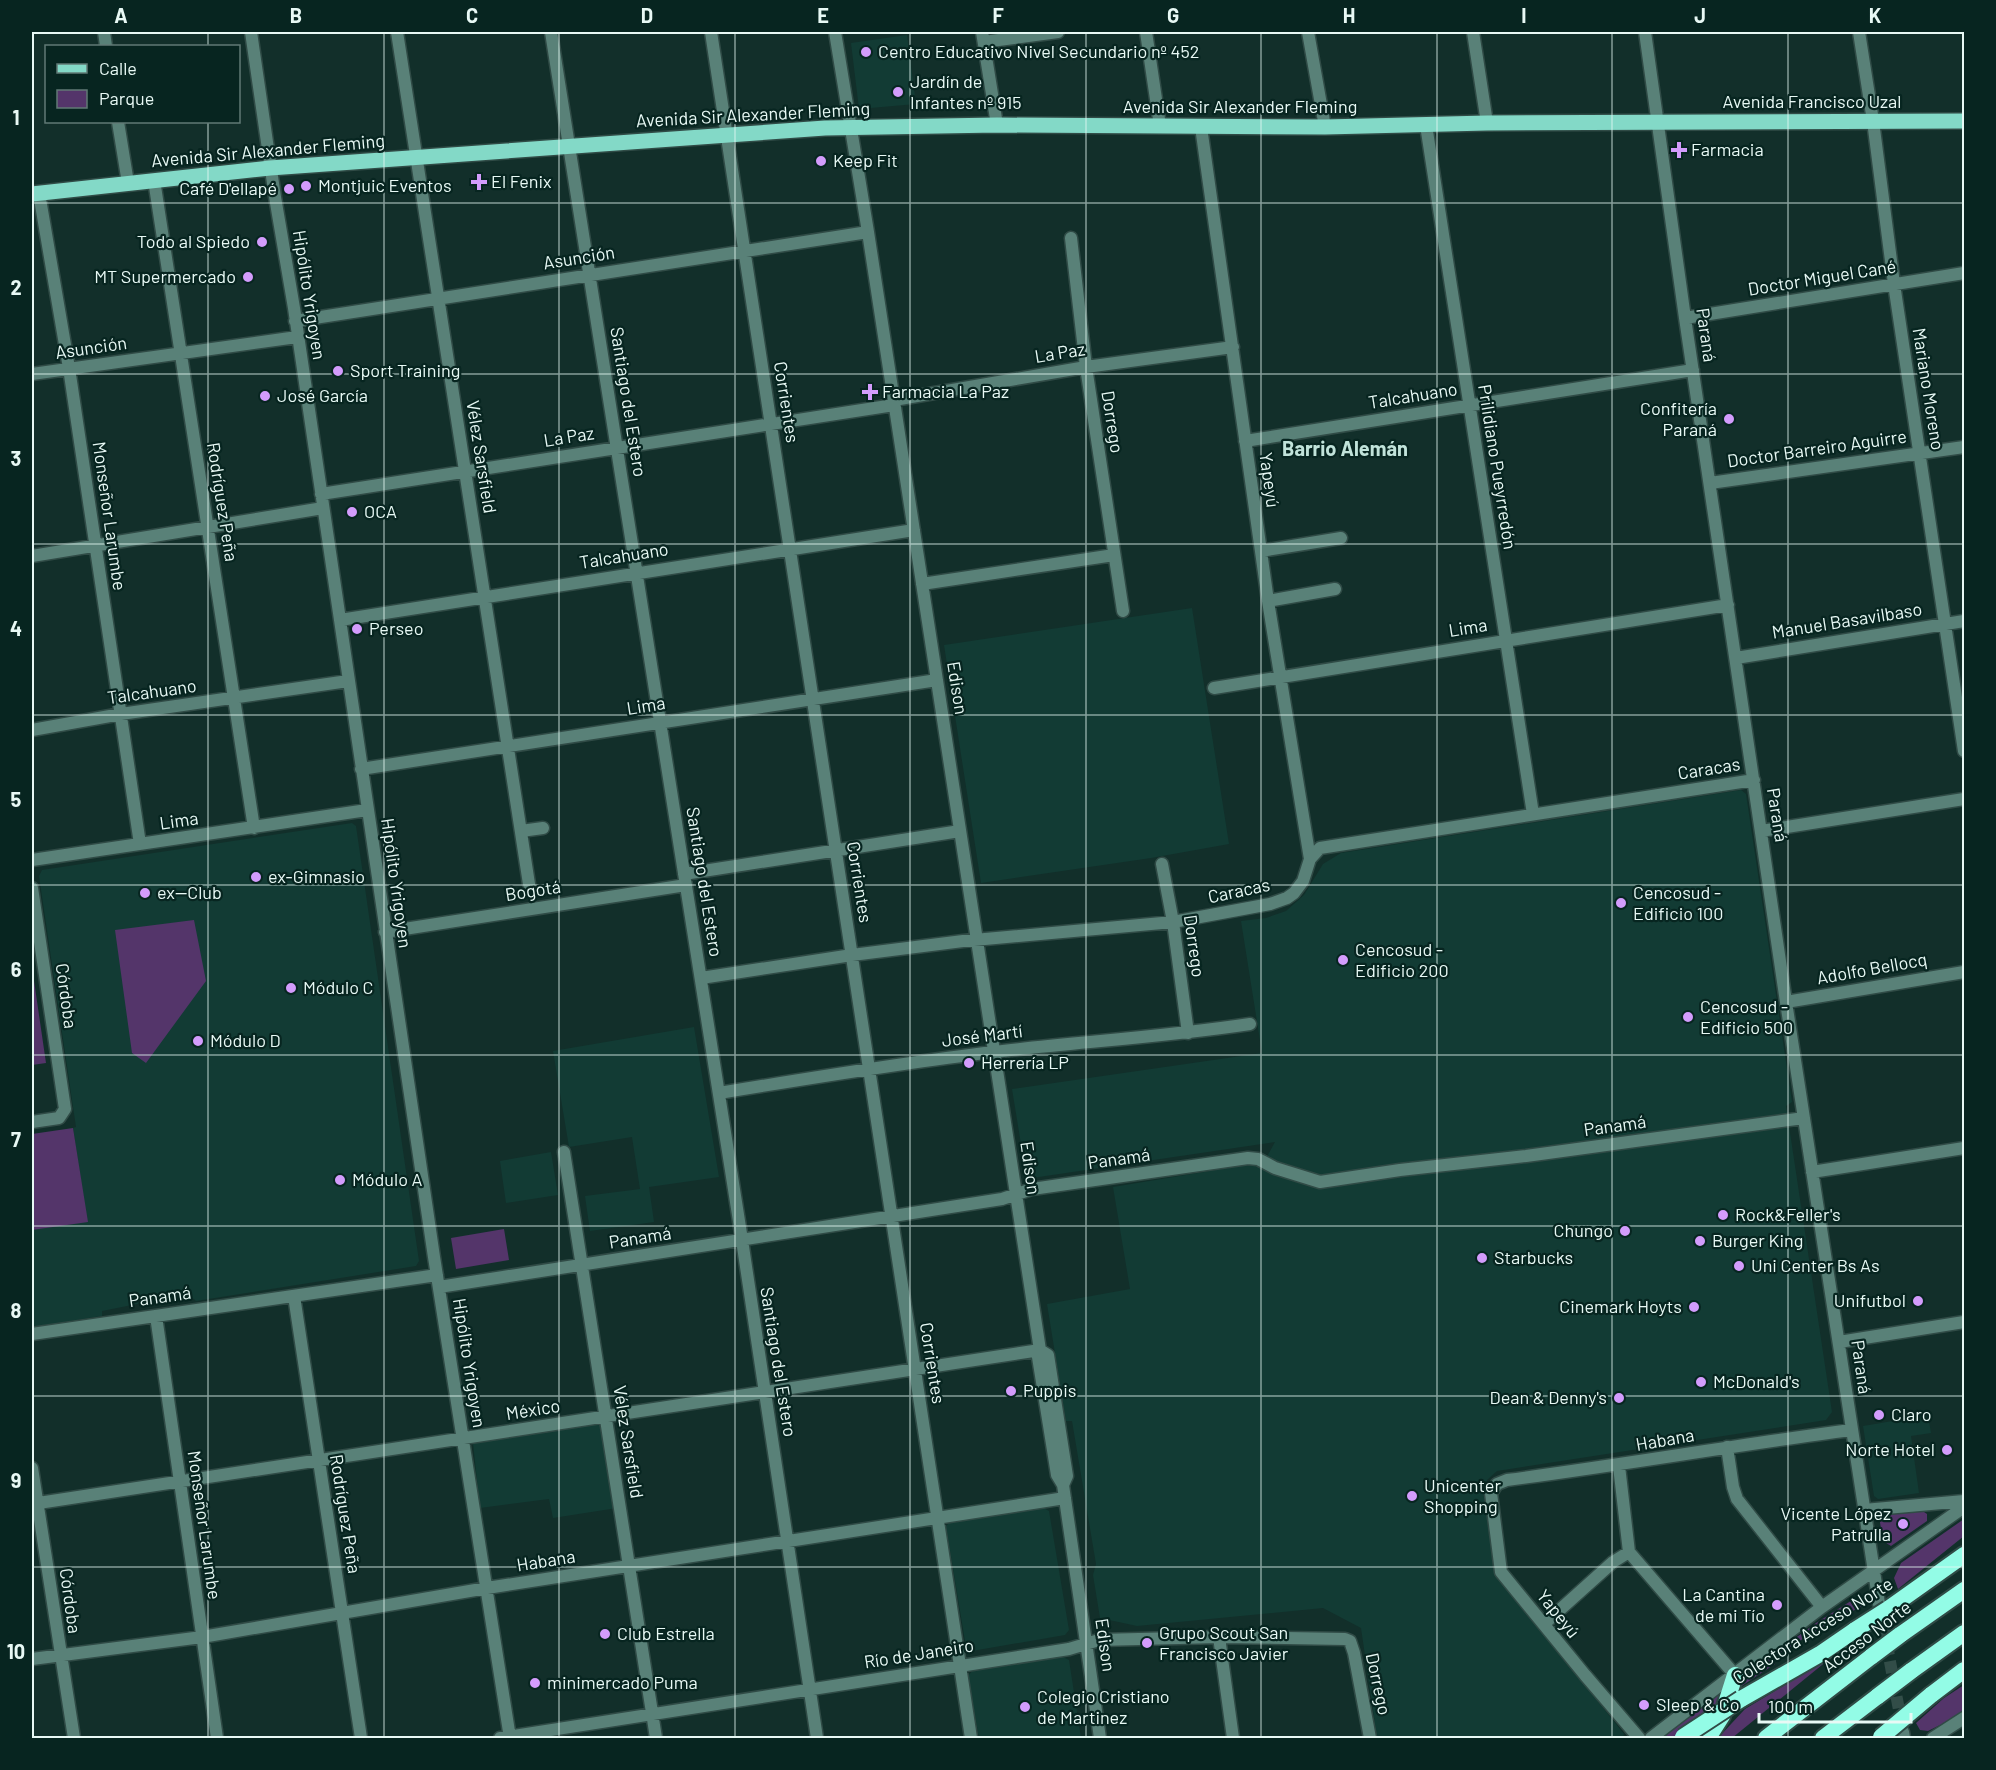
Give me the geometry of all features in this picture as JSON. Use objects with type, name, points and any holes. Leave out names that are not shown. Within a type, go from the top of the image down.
[{"type":"highway","points":[[1920,1587],[1965,1549]]},
{"type":"highway","name":"Colectora Acceso Norte","points":[[1683,1738],[1741,1699],[1820,1654],[1965,1555]]},
{"type":"highway","name":"Acceso Norte","points":[[1766,1738],[1900,1635],[1965,1590]]},
{"type":"highway","points":[[1823,1738],[1911,1671],[1965,1634]]},
{"type":"highway","points":[[1880,1738],[1933,1694],[1965,1673]]},
{"type":"highway","points":[[1708,1738],[1722,1716],[1735,1675]]},
{"type":"main road","name":"Avenida Francisco Uzal","points":[[1659,123],[1965,121]]},
{"type":"main road","name":"Avenida Sir Alexander Fleming","points":[[35,194],[270,168],[416,159],[727,134],[849,128],[997,125],[1325,127],[1487,123],[1659,123]]},
{"type":"street","name":"Hipólito Yrigoyen","points":[[251,32],[438,1281],[487,1588],[507,1738]]},
{"type":"street","name":"Vélez Sarsfield","points":[[397,32],[529,884]]},
{"type":"street","name":"Santiago del Estero","points":[[551,32],[742,1240],[817,1738]]},
{"type":"street","name":"Corrientes","points":[[711,32],[971,1738]]},
{"type":"street","name":"Edison","points":[[834,32],[868,232],[1040,1350],[1048,1355],[1055,1396],[1066,1476],[1063,1485],[1100,1738]]},
{"type":"street","points":[[997,125],[983,37],[1058,32]]},
{"type":"street","points":[[1146,32],[1160,126]]},
{"type":"street","points":[[1308,32],[1325,127]]},
{"type":"street","points":[[1473,32],[1487,123]]},
{"type":"street","name":"Paraná","points":[[1645,32],[1786,1002],[1879,1604]]},
{"type":"street","name":"Mariano Moreno","points":[[1859,32],[1894,284],[1965,751]]},
{"type":"street","points":[[118,123],[128,183]]},
{"type":"street","name":"Prilidiano Pueyrredón","points":[[1426,125],[1533,814]]},
{"type":"street","name":"Yapeyú","points":[[1201,127],[1268,601],[1310,859]]},
{"type":"street","name":"Rodríguez Peña","points":[[154,180],[254,828]]},
{"type":"street","name":"Monseñor Larumbe","points":[[35,194],[69,368],[140,844]]},
{"type":"street","name":"Asunción","points":[[296,321],[868,232]]},
{"type":"street","name":"Dorrego","points":[[1071,238],[1086,367],[1123,611]]},
{"type":"street","name":"Doctor Miguel Cané","points":[[1685,318],[1965,273]]},
{"type":"street","name":"Asunción","points":[[32,374],[297,338]]},
{"type":"street","name":"La Paz","points":[[321,494],[771,424],[1086,367],[1233,346]]},
{"type":"street","name":"Talcahuano","points":[[1245,441],[1693,370]]},
{"type":"street","name":"Doctor Barreiro Aguirre","points":[[1710,483],[1965,447]]},
{"type":"street","points":[[32,556],[323,508]]},
{"type":"street","name":"Talcahuano","points":[[340,620],[914,530]]},
{"type":"street","points":[[1261,551],[1341,538]]},
{"type":"street","points":[[922,584],[1114,555]]},
{"type":"street","points":[[1268,601],[1335,589]]},
{"type":"street","name":"Lima","points":[[1214,688],[1728,605]]},
{"type":"street","name":"Manuel Basavilbaso","points":[[1736,658],[1965,621]]},
{"type":"street","name":"Lima","points":[[361,769],[937,680]]},
{"type":"street","name":"Talcahuano","points":[[32,730],[121,714],[348,681]]},
{"type":"street","name":"Caracas","points":[[700,978],[852,955],[976,940],[1173,922],[1270,904],[1287,898],[1303,881],[1310,859],[1320,848],[1754,780]]},
{"type":"street","points":[[1761,831],[1965,799]]},
{"type":"street","name":"Lima","points":[[32,860],[368,810]]},
{"type":"street","points":[[521,831],[543,828]]},
{"type":"street","name":"Bogotá","points":[[386,932],[836,850],[960,831]]},
{"type":"street","name":"Dorrego","points":[[1162,864],[1173,922],[1188,1033]]},
{"type":"street","name":"Córdoba","points":[[32,888],[64,1109],[59,1118],[32,1122]]},
{"type":"street","name":"Adolfo Bellocq","points":[[1786,1002],[1965,972]]},
{"type":"street","name":"José Martí","points":[[719,1093],[869,1068],[994,1052],[1188,1033],[1250,1024]]},
{"type":"street","name":"Panamá","points":[[32,1334],[294,1296],[582,1266],[1002,1199],[1032,1189],[1248,1158],[1258,1159],[1275,1168],[1320,1182],[1804,1118]]},
{"type":"street","points":[[1812,1172],[1965,1148]]},
{"type":"street","name":"Vélez Sarsfield","points":[[564,1152],[656,1738]]},
{"type":"street","name":"Rodríguez Peña","points":[[294,1296],[361,1738]]},
{"type":"street","name":"Monseñor Larumbe","points":[[156,1316],[217,1738]]},
{"type":"street","points":[[1839,1342],[1965,1322]]},
{"type":"street","name":"México","points":[[34,1504],[1040,1350]]},
{"type":"street","name":"Habana","points":[[1491,1493],[1497,1484],[1508,1479],[1619,1466],[1727,1447],[1851,1430]]},
{"type":"street","points":[[1727,1447],[1737,1499],[1822,1607]]},
{"type":"street","points":[[1619,1466],[1629,1552],[1735,1675]]},
{"type":"street","name":"Córdoba","points":[[32,1468],[34,1504],[74,1738]]},
{"type":"street","name":"Yapeyú","points":[[1491,1493],[1501,1572],[1639,1738]]},
{"type":"street","name":"Habana","points":[[32,1659],[202,1637],[487,1588],[1065,1498]]},
{"type":"street","points":[[1864,1510],[1965,1501]]},
{"type":"street","points":[[1651,1738],[1822,1607],[1965,1507]]},
{"type":"street","points":[[1544,1624],[1613,1562],[1629,1552]]},
{"type":"street","points":[[1219,1637],[1233,1738]]},
{"type":"street","name":"Río de Janeiro","points":[[507,1738],[1069,1649],[1100,1640],[1219,1637],[1345,1639]]},
{"type":"street","name":"Dorrego","points":[[1345,1639],[1350,1641],[1354,1653],[1370,1738]]},
{"type":"street","points":[[1933,1738],[1965,1718]]},
{"type":"shaded area","points":[[907,35],[916,104],[859,109],[851,43]]},
{"type":"shaded area","points":[[1192,608],[1229,844],[981,883],[944,645]]},
{"type":"shaded area","points":[[1741,790],[1746,794],[1792,1102],[1786,1106],[1832,1412],[1826,1420],[1497,1471],[1487,1480],[1483,1491],[1495,1572],[1624,1734],[1623,1738],[1377,1738],[1361,1628],[1323,1608],[1137,1626],[1100,1618],[1093,1575],[1096,1564],[1072,1421],[1066,1421],[1047,1304],[1130,1289],[1113,1187],[1264,1162],[1275,1142],[1032,1178],[1026,1175],[1012,1089],[1262,1053],[1241,921],[1266,918],[1286,911],[1304,895],[1323,864],[1341,853]]},
{"type":"shaded area","points":[[352,823],[356,826],[419,1261],[416,1266],[196,1301],[177,1296],[102,1311],[102,1316],[32,1327],[32,1230],[87,1221],[73,1128],[76,1127],[39,876],[42,870]]},
{"type":"shaded area","points":[[694,1027],[719,1177],[649,1187],[654,1222],[590,1231],[585,1196],[640,1189],[632,1137],[569,1147],[553,1051]]},
{"type":"shaded area","points":[[551,1152],[558,1195],[506,1203],[500,1161]]},
{"type":"shaded area","points":[[1928,1415],[1931,1433],[1911,1436],[1919,1493],[1878,1499],[1874,1496],[1863,1426]]},
{"type":"shaded area","points":[[601,1422],[617,1508],[553,1518],[549,1499],[480,1508],[473,1443]]},
{"type":"shaded area","points":[[1042,1507],[1049,1511],[1069,1630],[1065,1635],[972,1651],[966,1647],[946,1526],[951,1521]]},
{"type":"shaded area","name":"Colegio Cristiano de Martinez","points":[[1061,1656],[1069,1660],[1081,1738],[979,1738],[968,1676],[973,1670]]},
{"type":"green space","points":[[194,920],[206,981],[146,1063],[132,1053],[115,930]]},
{"type":"green space","points":[[32,967],[46,1063],[32,1065]]},
{"type":"green space","points":[[73,1128],[88,1222],[32,1230],[32,1134]]},
{"type":"green space","points":[[504,1229],[509,1260],[456,1269],[451,1238]]},
{"type":"green space","points":[[1921,1510],[1927,1514],[1927,1521],[1891,1546],[1883,1541],[1879,1516]]},
{"type":"green space","points":[[1964,1519],[1964,1536],[1898,1589],[1894,1578],[1901,1563]]},
{"type":"green space","points":[[1854,1599],[1865,1605],[1834,1620],[1772,1658],[1775,1664],[1740,1687],[1756,1667],[1816,1623]]},
{"type":"green space","points":[[1833,1656],[1732,1738],[1718,1738],[1745,1709]]},
{"type":"green space","points":[[1964,1685],[1964,1711],[1943,1726],[1940,1725],[1928,1731],[1920,1730],[1916,1723],[1944,1698]]},
{"type":"green space","points":[[1724,1687],[1724,1700],[1673,1738],[1663,1738]]},
{"type":"tunnel","points":[[1880,1608],[1902,1726]]},
{"type":"place","name":"Centro Educativo Nivel Secundario nº 452","points":[[866,52]]},
{"type":"place","name":"Jardín de Infantes nº 915","points":[[898,92]]},
{"type":"place","name":"Farmacia","points":[[1679,150]]},
{"type":"place","name":"Keep Fit","points":[[821,161]]},
{"type":"place","name":"El Fenix","points":[[479,182]]},
{"type":"place","name":"Montjuic Eventos","points":[[306,186]]},
{"type":"place","name":"Café D'ellapé","points":[[289,189]]},
{"type":"place","name":"Todo al Spiedo","points":[[262,242]]},
{"type":"place","name":"MT Supermercado","points":[[248,277]]},
{"type":"place","name":"Sport Training","points":[[338,371]]},
{"type":"place","name":"Farmacia La Paz","points":[[870,392]]},
{"type":"place","name":"José García","points":[[265,396]]},
{"type":"place","name":"Confitería Paraná","points":[[1729,419]]},
{"type":"place","name":"OCA","points":[[352,512]]},
{"type":"place","name":"Perseo","points":[[357,629]]},
{"type":"place","name":"ex-Gimnasio","points":[[256,877]]},
{"type":"place","name":"ex--Club","points":[[145,893]]},
{"type":"place","name":"Cencosud - Edificio 100","points":[[1621,903]]},
{"type":"place","name":"Cencosud - Edificio 200","points":[[1343,960]]},
{"type":"place","name":"Módulo C","points":[[291,988]]},
{"type":"place","name":"Cencosud - Edificio 500","points":[[1688,1017]]},
{"type":"place","name":"Módulo D","points":[[198,1041]]},
{"type":"place","name":"Herrería LP","points":[[969,1063]]},
{"type":"place","name":"Módulo A","points":[[340,1180]]},
{"type":"place","name":"Rock&Feller's","points":[[1723,1215]]},
{"type":"place","name":"Chungo","points":[[1625,1231]]},
{"type":"place","name":"Burger King","points":[[1700,1241]]},
{"type":"place","name":"Starbucks","points":[[1482,1258]]},
{"type":"place","name":"Uni Center Bs As","points":[[1739,1266]]},
{"type":"place","name":"Unifutbol","points":[[1918,1301]]},
{"type":"place","name":"Cinemark Hoyts","points":[[1694,1307]]},
{"type":"place","name":"McDonald's","points":[[1701,1382]]},
{"type":"place","name":"Puppis","points":[[1011,1391]]},
{"type":"place","name":"Dean & Denny's","points":[[1619,1398]]},
{"type":"place","name":"Claro","points":[[1879,1415]]},
{"type":"place","name":"Norte Hotel","points":[[1947,1450]]},
{"type":"place","name":"Unicenter Shopping","points":[[1412,1496]]},
{"type":"place","name":"Vicente López Patrulla","points":[[1903,1524]]},
{"type":"place","name":"La Cantina de mi Tío","points":[[1777,1605]]},
{"type":"place","name":"Club Estrella","points":[[605,1634]]},
{"type":"place","name":"Grupo Scout San Francisco Javier","points":[[1147,1643]]},
{"type":"place","name":"minimercado Puma","points":[[535,1683]]},
{"type":"place","name":"Sleep & Co","points":[[1644,1705]]},
{"type":"place","name":"Colegio Cristiano de Martinez","points":[[1025,1707]]},
{"type":"district","name":"Barrio Alemán","points":[[1345,449]]}]
